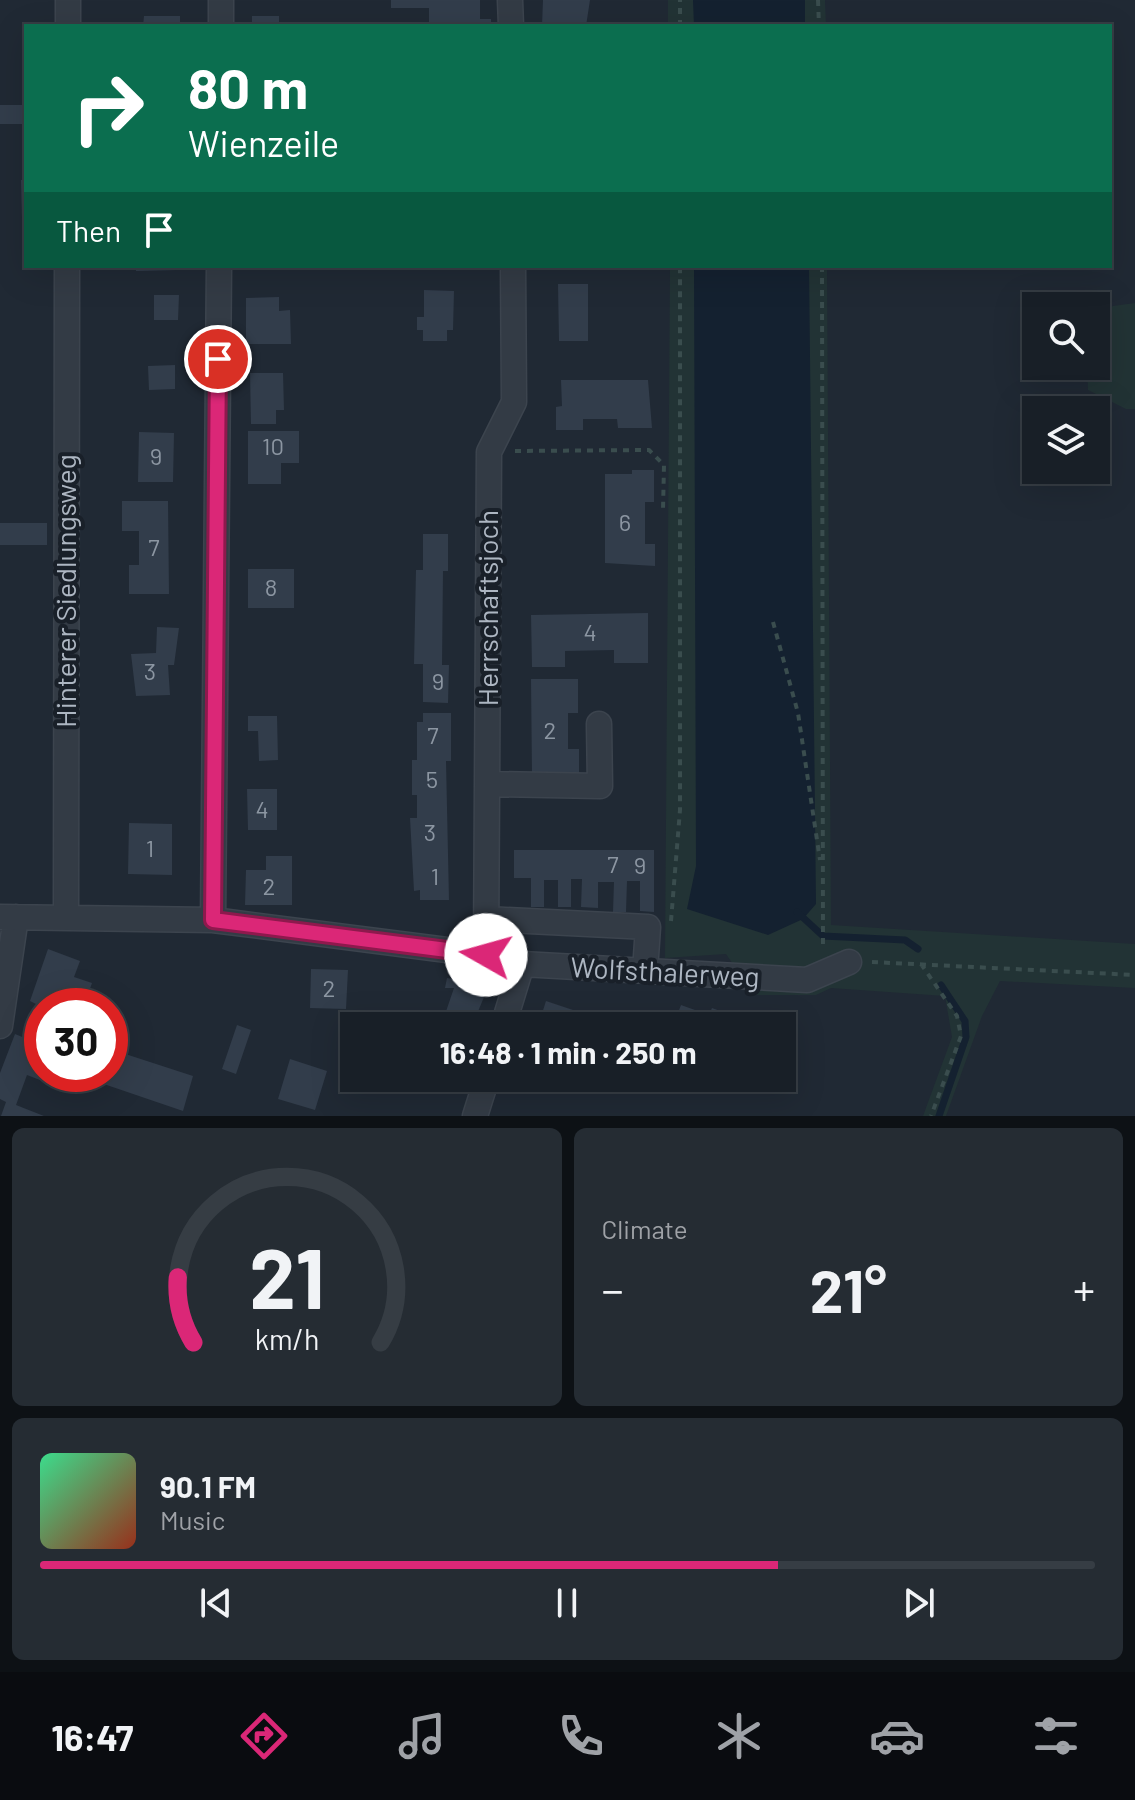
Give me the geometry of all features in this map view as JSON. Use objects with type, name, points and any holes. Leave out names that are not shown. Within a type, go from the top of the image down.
[{"type":"street","points":[[68,0],[68,24]]},
{"type":"street","points":[[221,0],[221,24]]},
{"type":"street","points":[[510,0],[511,24]]},
{"type":"street","name":"Hinterer Siedlungsweg","points":[[66,917],[67,268]]},
{"type":"street","points":[[213,920],[219,268]]},
{"type":"street","name":"Herrschaftsjoch","points":[[486,955],[489,452],[514,402],[513,268]]},
{"type":"street","points":[[488,784],[600,786],[599,724]]},
{"type":"street","points":[[0,1026],[8,917]]},
{"type":"street","name":"Wolfsthalerweg","points":[[8,917],[213,920],[486,955],[522,964],[807,980],[849,962]]},
{"type":"street","points":[[487,919],[648,927],[645,971]]},
{"type":"street","points":[[507,1012],[522,964]]},
{"type":"street","points":[[475,1116],[483,1092]]},
{"type":"path","points":[[680,0],[680,24]]},
{"type":"path","points":[[818,0],[819,24]]},
{"type":"path","points":[[648,927],[673,921],[680,810],[680,268]]},
{"type":"path","points":[[822,268],[825,972]]},
{"type":"path","points":[[489,452],[649,450],[664,465],[663,510]]},
{"type":"path","points":[[773,622],[798,713],[823,875]]},
{"type":"path","points":[[849,962],[1135,975]]},
{"type":"path","points":[[921,964],[957,1016],[961,1036],[931,1116]]},
{"type":"shaded area","points":[[668,0],[825,0],[826,24],[668,24]]},
{"type":"shaded area","points":[[670,268],[827,268],[831,925],[1135,944],[1135,988],[1000,981],[982,1016],[946,1116],[923,1116],[952,1037],[945,996],[831,988],[816,995],[754,995],[726,954],[665,958]]},
{"type":"shaded area","points":[[1135,303],[1135,409],[1126,409],[1110,401],[1110,396],[1100,396],[1088,390],[1088,380],[1110,380],[1110,308]]},
{"type":"water","points":[[693,0],[805,0],[805,24],[694,24]]},
{"type":"water","points":[[694,268],[809,268],[816,904],[803,919],[768,935],[687,909],[696,866]]},
{"type":"building","points":[[391,0],[480,0],[480,19],[491,19],[491,24],[429,24],[429,8],[391,8]]},
{"type":"building","points":[[543,0],[590,0],[586,24],[542,24]]},
{"type":"building","points":[[144,16],[180,16],[180,24],[143,24]]},
{"type":"building","points":[[252,16],[279,16],[279,24],[252,24]]},
{"type":"building","points":[[0,105],[24,105],[24,148],[22,124],[0,124]]},
{"type":"building","points":[[21,180],[24,180],[24,218]]},
{"type":"building","points":[[136,268],[177,268],[177,270],[136,271]]},
{"type":"building","points":[[558,284],[588,284],[588,341],[559,341]]},
{"type":"building","points":[[424,290],[454,291],[453,330],[447,330],[447,341],[423,341],[423,330],[417,330],[417,317],[424,317]]},
{"type":"building","points":[[154,295],[179,295],[178,320],[154,320]]},
{"type":"building","points":[[279,297],[279,311],[290,310],[291,344],[246,344],[246,298]]},
{"type":"building","points":[[175,365],[175,389],[149,390],[148,366]]},
{"type":"building","points":[[250,373],[283,373],[284,410],[276,410],[276,424],[251,424]]},
{"type":"building","points":[[561,380],[648,380],[652,428],[618,428],[617,419],[583,419],[583,430],[556,430],[556,407],[562,406]]},
{"type":"building","points":[[248,431],[299,431],[299,463],[281,463],[281,484],[248,484]]},
{"type":"building","points":[[139,432],[174,433],[173,482],[138,482]]},
{"type":"building","points":[[632,470],[654,470],[654,502],[645,502],[645,544],[655,544],[655,566],[605,563],[605,474],[632,474]]},
{"type":"building","points":[[122,501],[168,501],[169,594],[129,594],[129,565],[139,565],[139,531],[122,531]]},
{"type":"building","points":[[0,523],[47,523],[47,545],[0,545]]},
{"type":"building","points":[[423,534],[448,534],[448,571],[443,571],[442,665],[449,665],[448,703],[423,702],[423,664],[414,664],[416,570],[423,570]]},
{"type":"building","points":[[248,569],[294,569],[294,608],[248,608]]},
{"type":"building","points":[[648,613],[648,663],[614,663],[614,650],[565,651],[565,667],[532,667],[531,615]]},
{"type":"building","points":[[157,627],[179,628],[174,665],[168,665],[170,695],[136,696],[131,654],[156,653]]},
{"type":"building","points":[[531,679],[578,679],[578,713],[568,713],[568,749],[579,749],[579,774],[532,775]]},
{"type":"building","points":[[423,713],[451,713],[451,761],[446,761],[449,900],[420,900],[420,890],[414,891],[410,818],[417,818],[417,795],[412,795],[412,760],[417,760],[417,722],[423,722]]},
{"type":"building","points":[[248,716],[277,716],[278,760],[259,761],[258,731],[248,731]]},
{"type":"building","points":[[247,789],[277,789],[277,830],[248,830]]},
{"type":"building","points":[[129,823],[172,824],[172,875],[128,874]]},
{"type":"building","points":[[514,850],[654,850],[654,912],[640,911],[640,881],[627,881],[626,912],[613,912],[614,882],[598,882],[598,908],[581,907],[582,879],[571,879],[571,907],[558,907],[558,880],[544,880],[544,907],[531,907],[531,878],[514,878]]},
{"type":"building","points":[[266,856],[292,856],[292,905],[245,905],[246,870],[266,870]]},
{"type":"building","points":[[48,949],[80,961],[74,977],[92,983],[90,988],[34,988]]},
{"type":"building","points":[[311,969],[348,970],[346,1009],[310,1008]]},
{"type":"building","points":[[447,978],[489,985],[478,1012],[446,1012],[454,988],[445,988]]},
{"type":"building","points":[[546,1001],[579,1012],[542,1012]]},
{"type":"building","points":[[681,1005],[701,1012],[678,1012]]},
{"type":"building","points":[[237,1025],[251,1030],[236,1074],[222,1069]]},
{"type":"building","points":[[15,1034],[24,1038],[24,1083],[16,1105],[44,1116],[1,1116],[6,1102],[0,1099],[0,1073]]},
{"type":"building","points":[[128,1055],[193,1076],[183,1111],[127,1092]]},
{"type":"building","points":[[290,1059],[327,1071],[315,1110],[278,1099]]},
{"type":"waterway","points":[[797,912],[823,936],[905,940],[918,949]]},
{"type":"waterway","points":[[939,1116],[966,1037],[965,1021],[941,985]]},
{"type":"route","points":[[218,359],[213,920],[486,955]]}]
